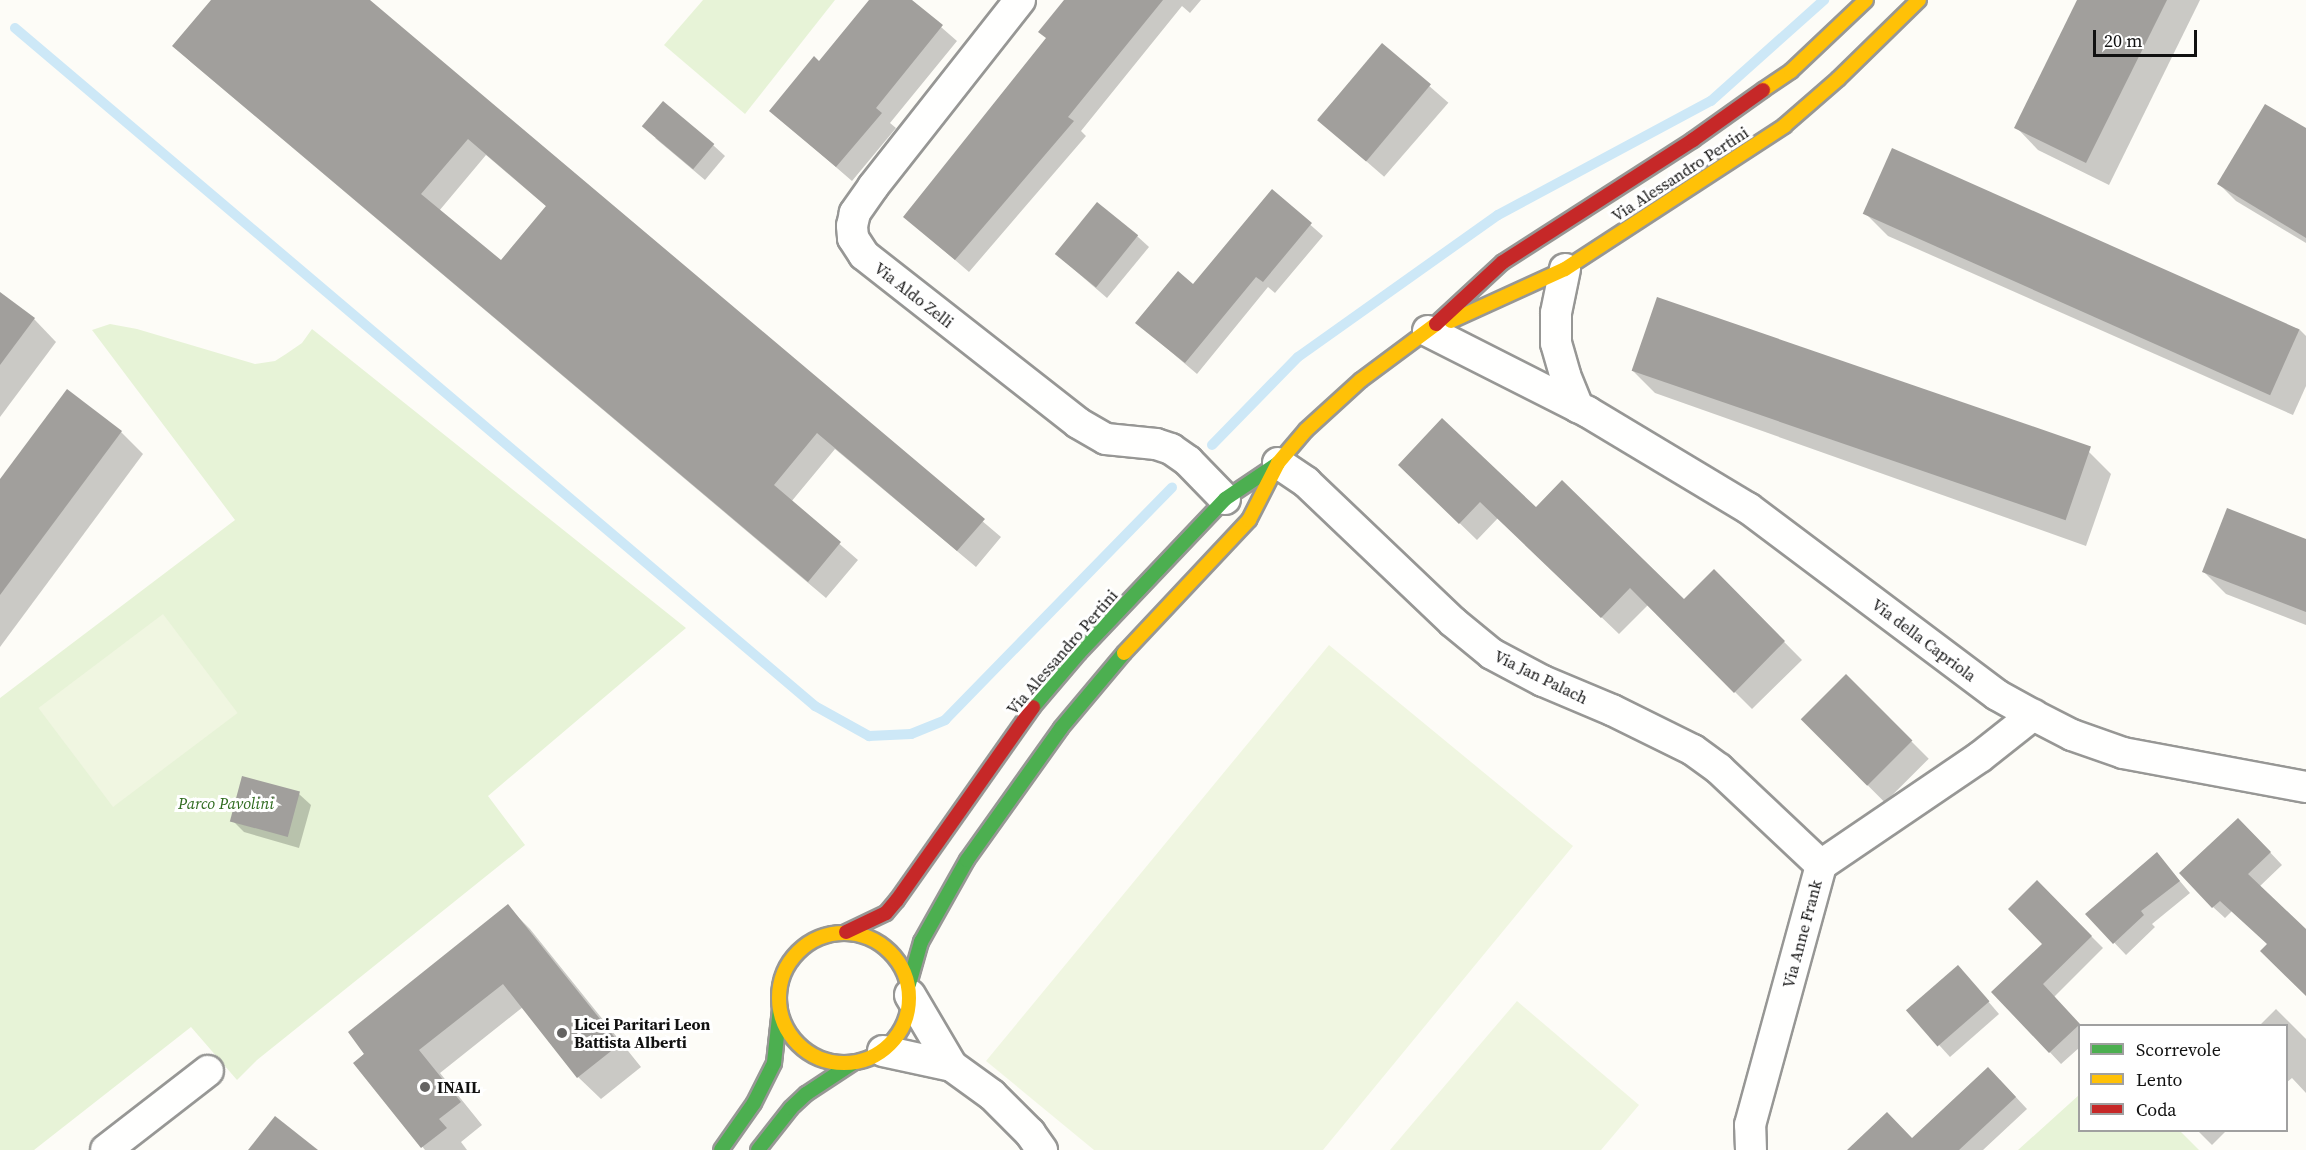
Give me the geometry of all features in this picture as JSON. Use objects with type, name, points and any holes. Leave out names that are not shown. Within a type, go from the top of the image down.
[{"type":"street","name":"Via Aldo Zelli","points":[[1020,0],[873,187],[855,213],[852,226],[853,238],[864,255],[1078,423],[1106,439],[1156,444],[1171,449],[1188,461],[1225,499]]},
{"type":"street","name":"Via Alessandro Pertini","points":[[846,932],[886,913],[940,841],[1034,705],[1225,499],[1278,463],[1340,397],[1382,362],[1428,331],[1503,262],[1693,140],[1791,71],[1866,0]]},
{"type":"street","name":"Via Alessandro Pertini","points":[[1428,331],[1522,291],[1565,269],[1784,126],[1822,94],[1919,0]]},
{"type":"street","points":[[1565,269],[1556,313],[1556,343],[1565,375],[1578,407]]},
{"type":"street","name":"Via della Capriola","points":[[1428,331],[1578,407],[1748,508],[1997,695],[2033,715],[2072,735],[2123,753],[2306,787]]},
{"type":"street","name":"Via Alessandro Pertini","points":[[909,989],[921,942],[967,860],[1061,728],[1102,677],[1249,520],[1278,463]]},
{"type":"street","name":"Via Jan Palach","points":[[1278,463],[1306,482],[1453,622],[1492,654],[1543,681],[1612,710],[1693,750],[1719,769],[1821,865]]},
{"type":"street","name":"Via Anne Frank","points":[[1751,1150],[1750,1125],[1821,865],[1980,757],[2033,715]]},
{"type":"street","points":[[721,1150],[754,1103],[774,1063],[784,971],[795,955],[821,936],[846,932],[863,935],[879,942],[893,953],[909,989],[952,1066]]},
{"type":"street","points":[[758,1150],[791,1108],[807,1094],[853,1063],[883,1051],[904,1026],[909,989]]},
{"type":"street","points":[[780,1009],[787,1029],[810,1054],[830,1062],[853,1063]]},
{"type":"street","points":[[883,1051],[952,1066],[992,1095],[1030,1133],[1042,1150]]},
{"type":"street","points":[[106,1150],[208,1071]]},
{"type":"green space","points":[[703,0],[835,0],[745,114],[664,45]]},
{"type":"green space","name":"Parco Pavolini","points":[[110,324],[137,329],[255,364],[275,361],[302,343],[312,329],[686,628],[488,796],[525,845],[257,1060],[237,1080],[191,1027],[34,1150],[0,1150],[0,698],[235,520],[92,330]]},
{"type":"green space","points":[[163,614],[238,713],[113,807],[38,708]]},
{"type":"green space","points":[[1329,645],[1573,846],[1323,1150],[1094,1150],[986,1061]]},
{"type":"green space","points":[[1517,1001],[1639,1105],[1601,1150],[1390,1150]]},
{"type":"green space","points":[[2078,1096],[2078,1132],[2181,1132],[2199,1150],[2018,1150]]},
{"type":"building","points":[[211,0],[370,0],[985,519],[957,551],[817,433],[774,485],[841,542],[808,582],[172,46]],"holes":[[[468,139],[546,206],[501,260],[421,194]]]},
{"type":"building","points":[[869,0],[912,0],[943,25],[876,108],[882,113],[836,167],[769,111],[814,56],[819,61]]},
{"type":"building","points":[[1064,0],[1163,0],[1068,117],[1074,121],[955,260],[903,217],[1046,38],[1038,32]]},
{"type":"building","points":[[2077,0],[2167,0],[2086,163],[2014,128]]},
{"type":"building","points":[[1382,43],[1431,84],[1366,162],[1317,120]]},
{"type":"building","points":[[663,101],[714,144],[693,169],[642,126]]},
{"type":"building","points":[[2265,104],[2306,128],[2306,238],[2217,184]]},
{"type":"building","points":[[1892,148],[2299,329],[2270,395],[1863,214]]},
{"type":"building","points":[[1272,189],[1312,223],[1263,282],[1256,277],[1185,363],[1135,323],[1178,271],[1193,284]]},
{"type":"building","points":[[1097,202],[1138,235],[1096,287],[1055,254]]},
{"type":"building","points":[[0,292],[35,318],[0,365]]},
{"type":"building","points":[[1657,297],[2091,446],[2066,520],[1632,371]]},
{"type":"building","points":[[67,389],[122,431],[0,595],[0,479]]},
{"type":"building","points":[[1442,418],[1536,507],[1562,480],[1684,599],[1714,569],[1785,641],[1734,693],[1630,588],[1601,618],[1480,502],[1459,524],[1398,465]]},
{"type":"building","points":[[2227,508],[2306,539],[2306,612],[2202,572]]},
{"type":"building","points":[[1846,674],[1912,740],[1867,786],[1801,719]]},
{"type":"building","points":[[242,776],[300,792],[288,837],[230,821]]},
{"type":"building","points":[[2238,818],[2271,852],[2248,874],[2306,929],[2306,996],[2260,951],[2267,944],[2220,901],[2212,908],[2179,873]]},
{"type":"building","points":[[2157,852],[2180,881],[2141,911],[2144,915],[2113,944],[2085,914]]},
{"type":"building","points":[[2037,880],[2092,936],[2043,984],[2080,1024],[2049,1053],[1991,992],[2042,944],[2008,909]]},
{"type":"building","points":[[508,904],[620,1044],[577,1078],[503,984],[419,1050],[461,1102],[439,1119],[447,1128],[421,1148],[353,1063],[364,1054],[348,1032]]},
{"type":"building","points":[[1958,965],[1989,1001],[1937,1046],[1906,1010]]},
{"type":"building","points":[[1988,1067],[2016,1097],[1959,1150],[1847,1150],[1887,1112],[1912,1138]]},
{"type":"building","points":[[275,1116],[318,1150],[248,1150]]},
{"type":"waterway","points":[[1212,445],[1298,357],[1498,215],[1711,101],[1824,0]]},
{"type":"waterway","points":[[15,28],[815,706],[869,736],[911,734],[945,720],[1172,487]]},
{"type":"traffic: fast","points":[[1033,707],[1079,653],[1225,499],[1277,464]]},
{"type":"traffic: fast","points":[[909,984],[921,942],[967,860],[1061,728],[1124,653]]},
{"type":"traffic: fast","points":[[721,1150],[754,1103],[774,1063],[780,1009]]},
{"type":"traffic: fast","points":[[758,1150],[791,1108],[806,1094],[853,1063]]},
{"type":"traffic: slow","points":[[1763,90],[1791,71],[1866,0]]},
{"type":"traffic: slow","points":[[1451,321],[1565,269],[1784,126],[1838,79],[1919,0]]},
{"type":"traffic: slow","points":[[1124,653],[1249,520],[1278,463],[1306,430],[1361,380],[1436,324]]},
{"type":"traffic: slow","points":[[844,933],[869,938],[890,952],[904,973],[909,998],[904,1023],[890,1044],[869,1058],[844,1063],[819,1058],[798,1044],[784,1023],[779,998],[784,973],[798,952],[819,938],[844,933]]},
{"type":"traffic: jam","points":[[1436,324],[1503,262],[1693,140],[1763,90]]},
{"type":"traffic: jam","points":[[846,932],[886,913],[897,900],[1033,707]]},
{"type":"place","name":"Licei Paritari Leon Battista Alberti","points":[[562,1033]]},
{"type":"place","name":"INAIL","points":[[425,1087]]}]
